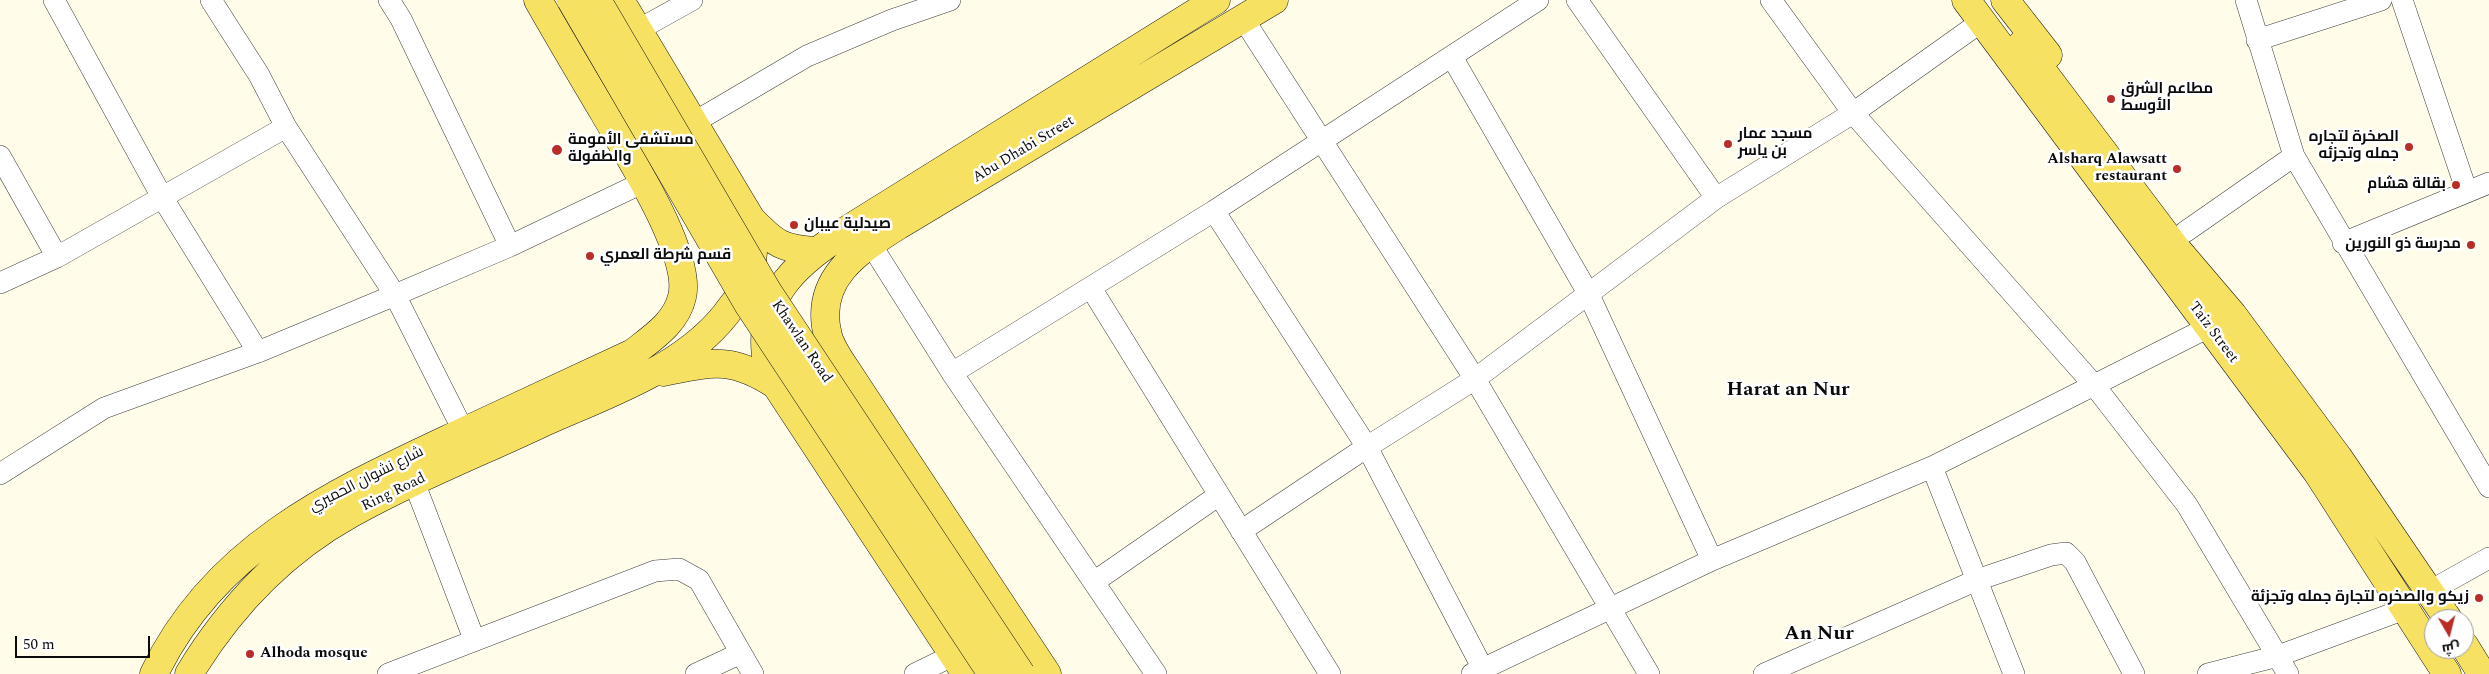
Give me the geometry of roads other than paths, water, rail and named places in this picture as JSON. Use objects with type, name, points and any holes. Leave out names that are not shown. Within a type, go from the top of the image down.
[{"type":"main road","points":[[538,0],[648,189],[714,158]]},
{"type":"main road","name":"Khawlan Road","points":[[571,0],[748,304],[992,674]]},
{"type":"main road","name":"Khawlan Road","points":[[597,0],[768,292],[1022,674]]},
{"type":"main road","points":[[620,0],[751,220],[771,240],[794,250],[817,251]]},
{"type":"main road","name":"Abu Dhabi Street","points":[[828,337],[825,312],[831,284],[847,261],[870,243],[892,215],[1216,0]]},
{"type":"main road","name":"Abu Dhabi Street","points":[[776,385],[766,357],[769,318],[776,296],[793,271],[817,251],[892,215],[1244,20],[1274,0]]},
{"type":"main road","points":[[1949,0],[2026,101],[2110,195]]},
{"type":"main road","name":"Taiz Street","points":[[1966,0],[2110,195],[2338,457],[2442,609]]},
{"type":"main road","name":"Taiz Street","points":[[1989,0],[2175,247],[2316,472],[2447,674]]},
{"type":"main road","points":[[2005,0],[2185,232],[2221,321]]},
{"type":"main road","name":"شارع نشوان الحميري","points":[[154,674],[160,660],[197,606],[237,562],[284,524],[362,480],[633,353],[656,336],[673,318],[683,296],[681,273],[665,222],[648,189]]},
{"type":"main road","points":[[647,375],[695,345],[722,321],[745,288],[754,252],[751,220]]},
{"type":"main road","name":"Khawlan Road","points":[[828,337],[853,380],[1046,674]]},
{"type":"main road","points":[[647,375],[708,363],[733,364],[754,371],[776,385],[960,665]]},
{"type":"main road","name":"Ring Road","points":[[189,674],[210,639],[252,589],[299,547],[349,515],[414,482],[647,375]]},
{"type":"main road","points":[[795,415],[853,380]]},
{"type":"main road","points":[[2473,659],[2482,674]]},
{"type":"street","points":[[54,0],[162,197],[258,352]]},
{"type":"street","points":[[211,0],[259,76],[286,127],[395,295],[464,432]]},
{"type":"street","points":[[389,0],[401,19],[510,246]]},
{"type":"street","points":[[638,30],[692,0]]},
{"type":"street","points":[[694,123],[806,56],[892,20],[950,0]]},
{"type":"street","points":[[952,373],[1214,211],[1538,0]]},
{"type":"street","points":[[1577,0],[1716,198]]},
{"type":"street","points":[[1771,0],[1854,113],[2094,385],[2187,505],[2283,665]]},
{"type":"street","points":[[2246,0],[2294,156],[2343,243],[2489,487]]},
{"type":"street","points":[[2257,40],[2381,0]]},
{"type":"street","points":[[2402,0],[2467,192]]},
{"type":"street","points":[[1244,20],[1475,379],[1649,674]]},
{"type":"street","points":[[1241,531],[1366,447],[1475,379],[1716,198],[1854,113],[1971,29]]},
{"type":"street","points":[[1452,57],[1588,293],[1712,560]]},
{"type":"street","points":[[0,283],[57,257],[286,127]]},
{"type":"street","points":[[0,156],[57,257]]},
{"type":"street","points":[[2185,232],[2294,156]]},
{"type":"street","points":[[2343,243],[2489,183]]},
{"type":"street","points":[[0,474],[104,408],[258,352],[648,189]]},
{"type":"street","points":[[1214,211],[1366,447],[1478,671],[1712,560],[1932,467],[2221,321]]},
{"type":"street","points":[[870,243],[952,373],[1156,674]]},
{"type":"street","points":[[1091,288],[1330,674]]},
{"type":"street","points":[[1932,467],[2014,674]]},
{"type":"street","points":[[414,482],[474,640]]},
{"type":"street","points":[[1094,582],[1219,495]]},
{"type":"street","points":[[1764,674],[1977,580],[2051,555],[2066,553],[2075,562],[2134,674]]},
{"type":"street","points":[[2430,591],[2489,558]]},
{"type":"street","points":[[388,674],[654,571],[679,569],[699,580],[753,674]]},
{"type":"street","points":[[2208,674],[2283,665],[2405,608]]},
{"type":"street","points":[[696,674],[742,652]]},
{"type":"street","points":[[916,674],[960,665]]},
{"type":"place","name":"مطاعم الشرق الأوسط","points":[[2111,99]]},
{"type":"place","name":"مسجد عمار بن ياسر","points":[[1728,144]]},
{"type":"place","name":"الصخرة لتجاره جمله وتجزئه","points":[[2409,147]]},
{"type":"place","name":"مستشفى الأمومة والطفولة","points":[[557,150]]},
{"type":"place","name":"Alsharq Alawsatt restaurant","points":[[2177,169]]},
{"type":"place","name":"بقالة هشام","points":[[2456,185]]},
{"type":"place","name":"صيدلية عيبان","points":[[794,225]]},
{"type":"place","name":"مدرسة ذو النورين","points":[[2471,245]]},
{"type":"place","name":"قسم شرطة العمري","points":[[590,256]]},
{"type":"place","name":"زيكو والصخره لتجارة جمله وتجزئة","points":[[2479,598]]},
{"type":"place","name":"Alhoda mosque","points":[[250,654]]},
{"type":"district","name":"Harat an Nur","points":[[1788,391]]},
{"type":"district","name":"An Nur","points":[[1819,635]]}]
